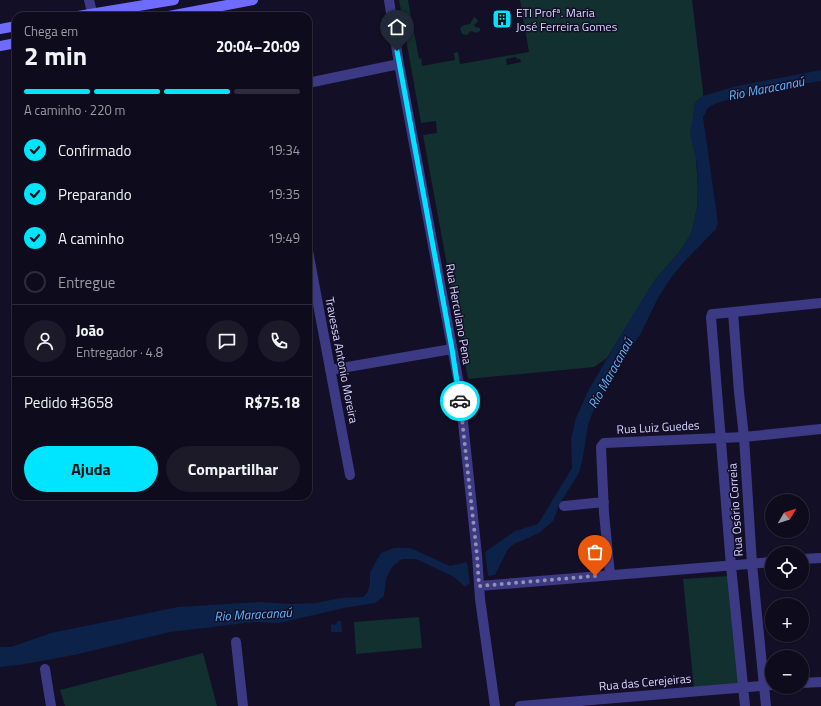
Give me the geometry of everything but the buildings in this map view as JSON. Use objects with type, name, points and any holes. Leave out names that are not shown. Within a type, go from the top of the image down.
[{"type":"main road","points":[[108,12],[174,0]]},
{"type":"main road","points":[[202,12],[253,0]]},
{"type":"main road","points":[[0,29],[12,27]]},
{"type":"main road","points":[[0,46],[12,44]]},
{"type":"street","points":[[89,0],[91,12]]},
{"type":"street","name":"Rua Herculano Pena","points":[[389,0],[399,64],[458,384],[479,583],[495,706]]},
{"type":"street","points":[[312,82],[399,64]]},
{"type":"street","name":"Travessa Antonio Moreira","points":[[312,273],[350,475]]},
{"type":"street","points":[[733,312],[821,303]]},
{"type":"street","name":"Rua Osório Correia","points":[[745,706],[731,566],[711,317],[712,314],[733,312],[744,437],[752,564],[765,662]]},
{"type":"street","points":[[330,370],[452,349]]},
{"type":"street","name":"Rua Luiz Guedes","points":[[610,575],[601,447],[604,444],[744,437],[821,429]]},
{"type":"street","points":[[564,506],[604,502]]},
{"type":"street","points":[[809,559],[821,558]]},
{"type":"street","points":[[479,583],[610,575],[765,563]]},
{"type":"street","points":[[236,642],[243,706]]},
{"type":"street","points":[[45,669],[51,706]]},
{"type":"street","points":[[809,683],[821,682]]},
{"type":"street","name":"Rua das Cerejeiras","points":[[520,706],[765,685]]},
{"type":"street","name":"Rua Osório Correia","points":[[766,706],[767,694]]},
{"type":"green space","points":[[399,0],[408,0],[419,59],[421,58],[422,66],[455,60],[454,53],[458,52],[460,64],[529,52],[520,0],[692,0],[703,96],[695,103],[693,116],[698,188],[697,208],[692,232],[681,250],[655,280],[607,358],[594,367],[468,379],[423,135],[437,133],[436,121],[421,123]],"holes":[[[516,57],[517,59],[520,59],[521,62],[507,65],[506,59]]]},
{"type":"green space","points":[[474,17],[478,20],[477,23],[474,24],[475,27],[480,28],[480,31],[477,33],[471,31],[467,35],[462,34],[460,28],[464,25],[470,24]]},
{"type":"green space","points":[[729,576],[739,687],[694,689],[683,579]]},
{"type":"green space","points":[[419,617],[422,648],[356,654],[354,622]]},
{"type":"green space","points":[[203,653],[217,706],[65,706],[60,690]]},
{"type":"water","points":[[821,70],[821,81],[743,96],[714,104],[707,109],[703,117],[718,223],[716,229],[683,263],[670,279],[658,298],[641,333],[600,397],[588,425],[579,473],[560,503],[553,521],[539,533],[514,544],[508,549],[495,575],[488,576],[485,552],[515,531],[538,524],[572,468],[571,439],[576,418],[589,389],[655,280],[681,250],[692,232],[697,208],[698,188],[697,165],[690,134],[695,103],[703,96],[737,86]]},
{"type":"water","name":"Rio Maracanaú","points":[[394,548],[410,548],[450,566],[467,562],[470,583],[465,587],[454,577],[416,559],[402,559],[392,567],[386,579],[384,596],[375,603],[344,608],[279,623],[254,622],[170,632],[74,655],[0,667],[0,647],[11,647],[51,633],[178,607],[260,602],[290,604],[316,603],[340,598],[363,597],[367,593],[370,585],[370,572],[381,553]]},
{"type":"water","points":[[338,621],[341,621],[342,632],[331,632],[331,624],[335,625]]},
{"type":"way so far","points":[[460,401],[479,586],[595,576]]},
{"type":"place","name":"ETI Profª. Maria José Ferreira Gomes","points":[[502,19]]},
{"type":"route","points":[[397,51],[452,349],[460,401]]}]
